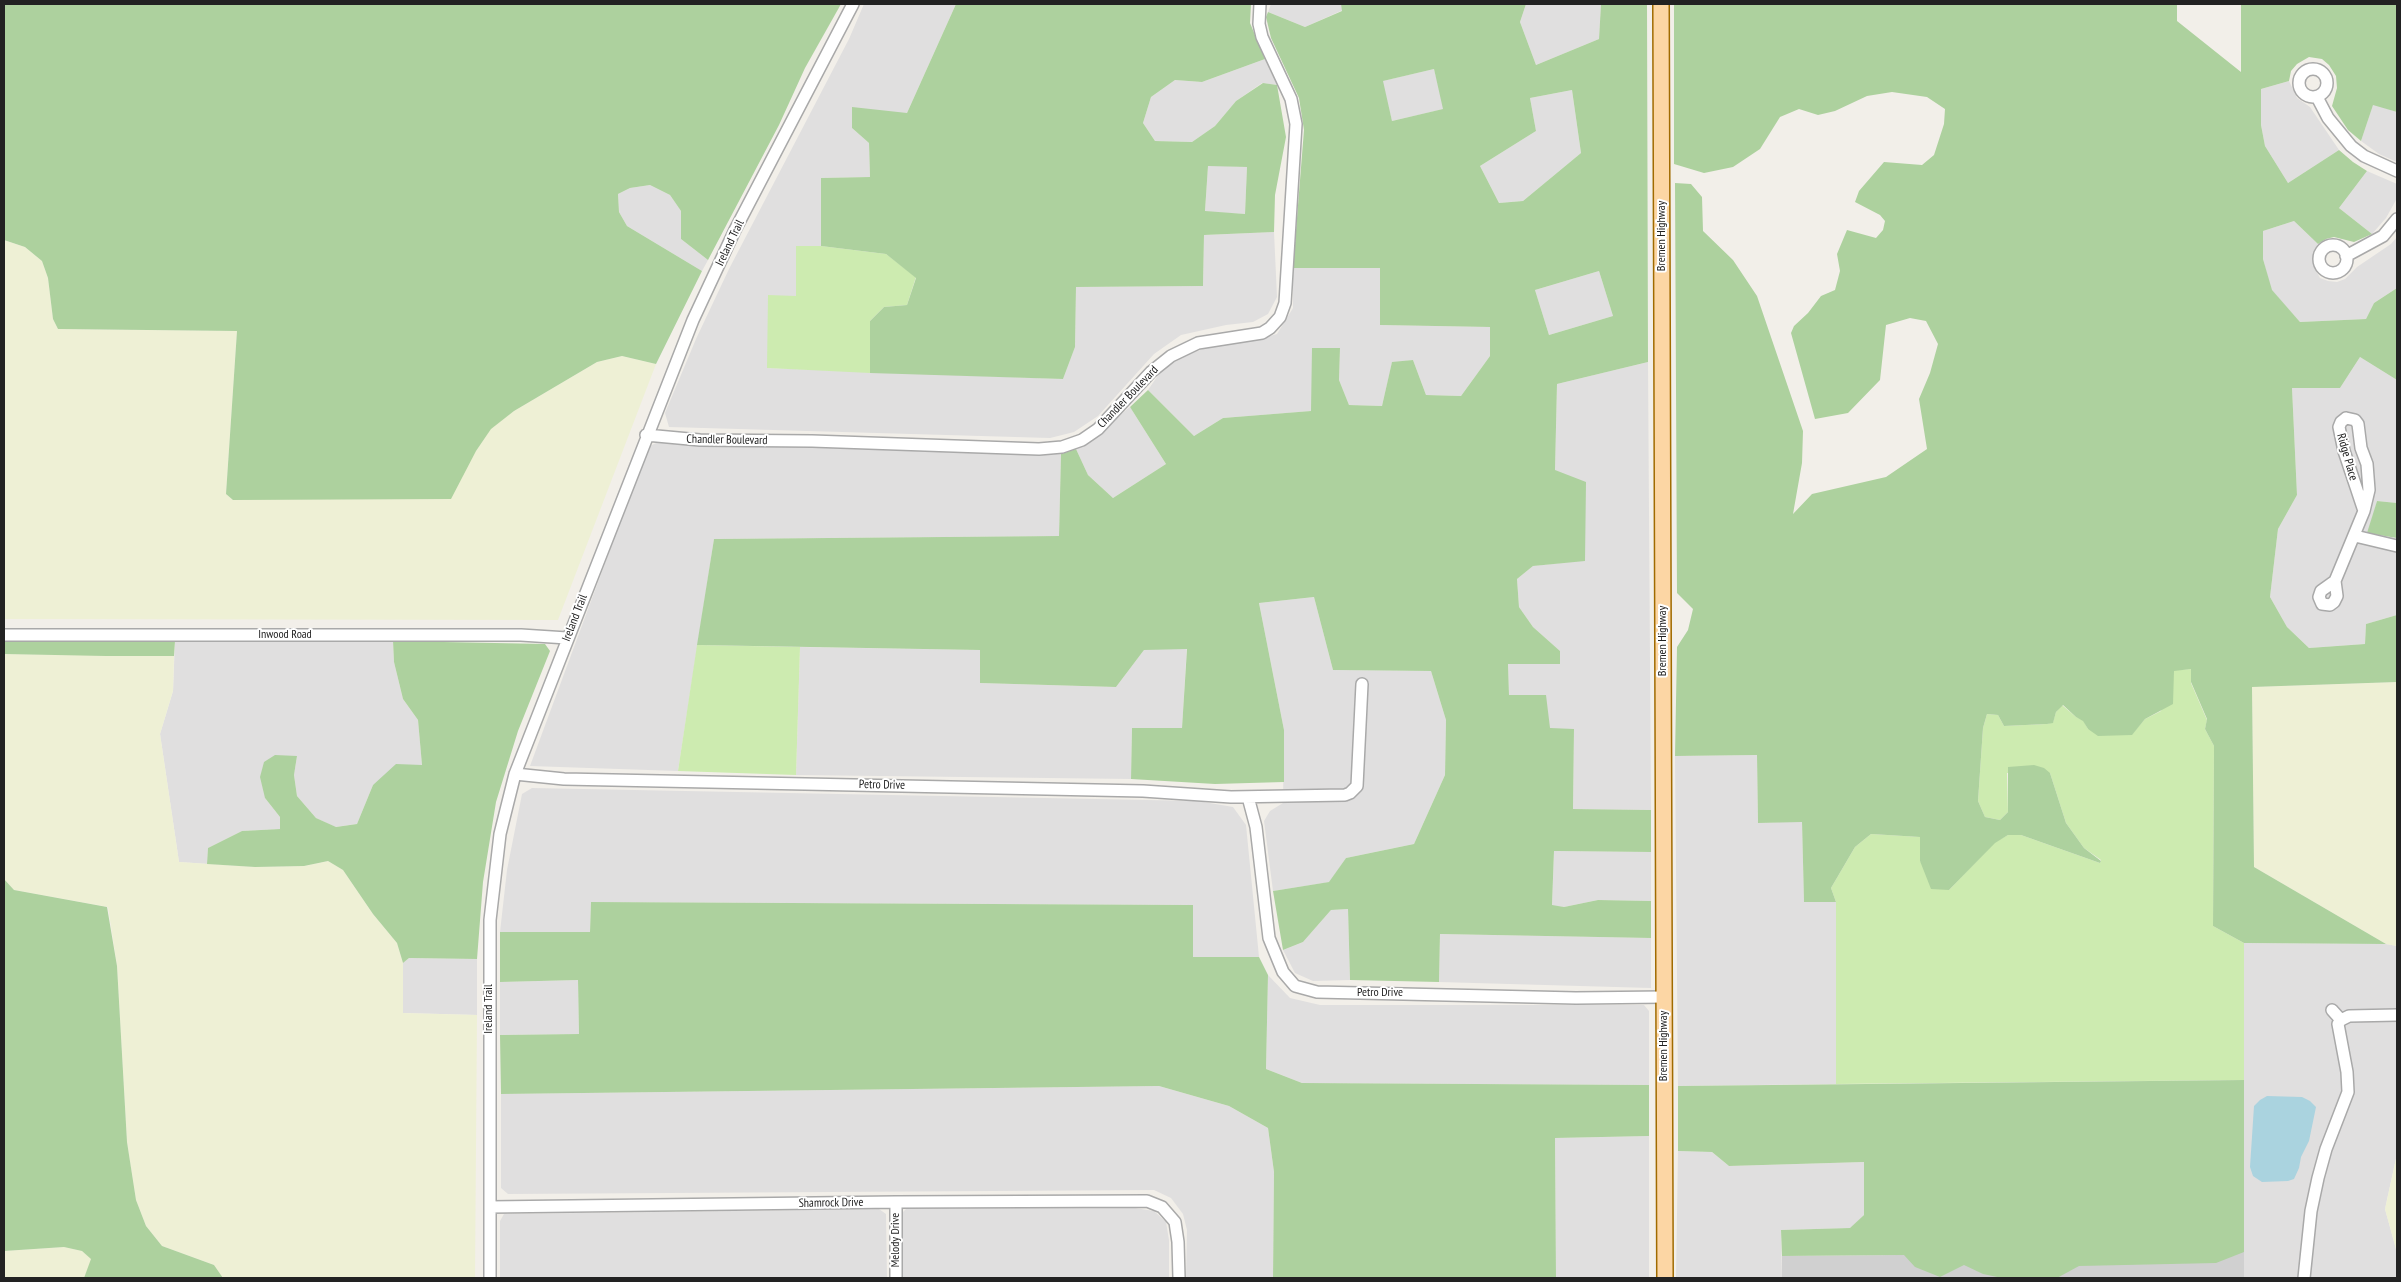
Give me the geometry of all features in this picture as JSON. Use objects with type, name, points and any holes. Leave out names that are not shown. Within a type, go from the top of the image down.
[{"type":"main road","name":"Bremen Highway","points":[[1661,4],[1664,1278]]},
{"type":"street","name":"Ireland Trail","points":[[490,1278],[490,920],[500,834],[515,774],[646,435],[701,301],[853,4]]},
{"type":"street","name":"Chandler Boulevard","points":[[646,435],[700,440],[812,441],[1040,449],[1062,447],[1082,440],[1098,429],[1151,372],[1171,356],[1198,343],[1262,333],[1270,328],[1280,317],[1285,303],[1296,124],[1290,99],[1262,37],[1259,24],[1260,4]]},
{"type":"street","points":[[2317,96],[2328,118],[2351,146],[2364,156],[2397,172]]},
{"type":"street","points":[[2346,256],[2383,236],[2397,219]]},
{"type":"street","name":"Ridge Place","points":[[2335,581],[2355,536],[2364,511],[2369,490],[2367,464],[2360,442],[2358,424],[2351,418],[2346,418],[2339,427],[2344,451],[2364,511]]},
{"type":"street","points":[[2355,536],[2397,546]]},
{"type":"street","name":"Inwood Road","points":[[4,635],[521,635],[567,638]]},
{"type":"street","name":"Petro Drive","points":[[515,774],[564,779],[1178,792],[1248,797],[1345,794],[1354,790],[1358,778],[1362,684]]},
{"type":"street","name":"Petro Drive","points":[[1248,797],[1256,827],[1269,938],[1283,972],[1295,986],[1317,992],[1576,998],[1664,997]]},
{"type":"street","points":[[2304,1278],[2311,1211],[2318,1178],[2326,1150],[2348,1092],[2347,1072],[2339,1029],[2340,1020],[2332,1010]]},
{"type":"street","points":[[2340,1020],[2349,1016],[2397,1016]]},
{"type":"street","name":"Shamrock Drive","points":[[490,1207],[1135,1200],[1156,1204],[1169,1213],[1177,1229],[1179,1278]]},
{"type":"street","name":"Melody Drive","points":[[896,1202],[896,1278]]},
{"type":"shaded area","points":[[864,4],[956,4],[907,113],[852,128],[869,143],[870,177],[821,178],[821,246],[796,246],[796,296],[767,368],[1063,379],[1075,347],[1076,287],[1203,286],[1204,235],[1274,232],[1277,297],[1268,314],[1253,322],[1226,325],[1181,335],[1154,354],[1098,416],[1074,432],[1050,438],[669,427],[665,413],[696,339],[729,269],[849,39]]},
{"type":"shaded area","points":[[1271,4],[1341,4],[1343,10],[1305,27],[1268,12]]},
{"type":"shaded area","points":[[1526,4],[1601,4],[1599,39],[1536,65],[1520,22]]},
{"type":"shaded area","points":[[1265,59],[1277,85],[1262,83],[1236,101],[1215,126],[1192,142],[1155,141],[1143,123],[1151,97],[1175,80],[1202,82]]},
{"type":"shaded area","points":[[1434,69],[1444,109],[1392,121],[1382,81]]},
{"type":"shaded area","points":[[2289,81],[2297,98],[2310,107],[2339,150],[2288,183],[2265,146],[2261,125],[2261,89]]},
{"type":"shaded area","points":[[1572,90],[1581,153],[1523,201],[1499,203],[1480,166],[1536,131],[1530,98]]},
{"type":"shaded area","points":[[2373,104],[2397,112],[2397,162],[2379,154],[2361,141]]},
{"type":"shaded area","points":[[1208,165],[1247,167],[1245,214],[1205,212]]},
{"type":"shaded area","points":[[2367,171],[2397,184],[2396,200],[2386,218],[2372,234],[2339,208]]},
{"type":"shaded area","points":[[650,185],[670,195],[681,211],[681,239],[708,260],[702,271],[627,226],[619,212],[618,194],[630,188]]},
{"type":"shaded area","points":[[2294,221],[2318,244],[2314,251],[2314,267],[2320,278],[2328,281],[2337,282],[2345,279],[2357,267],[2391,244],[2397,237],[2397,288],[2374,303],[2366,319],[2300,322],[2271,290],[2263,259],[2263,231]]},
{"type":"shaded area","points":[[1293,268],[1380,268],[1380,325],[1490,327],[1490,356],[1461,396],[1426,395],[1413,360],[1392,363],[1382,406],[1349,405],[1339,380],[1340,348],[1312,348],[1312,411],[1223,418],[1194,436],[1148,390],[1161,371],[1184,356],[1214,345],[1259,339],[1277,334],[1293,308]]},
{"type":"shaded area","points":[[1599,271],[1613,316],[1549,335],[1535,290]]},
{"type":"shaded area","points":[[2360,357],[2397,380],[2397,503],[2377,501],[2368,533],[2397,538],[2397,615],[2366,624],[2365,644],[2309,648],[2287,627],[2270,597],[2278,529],[2297,495],[2292,388],[2340,388]]},
{"type":"shaded area","points":[[1648,362],[1651,810],[1573,809],[1574,729],[1550,729],[1509,695],[1508,663],[1560,663],[1560,651],[1533,627],[1519,607],[1517,579],[1533,566],[1585,560],[1555,470],[1557,384]]},
{"type":"shaded area","points":[[1130,407],[1166,464],[1113,498],[1088,475],[1076,449]]},
{"type":"shaded area","points":[[658,442],[1061,454],[1059,536],[714,539],[678,771],[530,766],[648,447]]},
{"type":"shaded area","points":[[1314,597],[1333,670],[1431,671],[1446,720],[1445,775],[1414,844],[1346,858],[1330,882],[1273,891],[1264,821],[1270,811],[1283,803],[1284,730],[1259,603]]},
{"type":"shaded area","points":[[175,641],[393,641],[394,662],[403,699],[418,720],[422,765],[373,785],[357,824],[335,827],[316,818],[297,796],[294,775],[297,756],[265,798],[280,817],[280,829],[242,831],[208,848],[207,864],[179,862],[160,734],[173,691]]},
{"type":"shaded area","points":[[1187,645],[1182,729],[1132,728],[1131,779],[796,775],[800,647],[981,650],[980,683],[1116,687],[1144,650]]},
{"type":"shaded area","points":[[1757,755],[1758,823],[1802,821],[1804,901],[1836,902],[1836,1084],[1678,1086],[1675,756]]},
{"type":"shaded area","points":[[532,788],[1198,801],[1233,807],[1246,825],[1259,957],[1193,957],[1193,905],[591,902],[590,932],[500,932],[507,870],[522,794]]},
{"type":"shaded area","points":[[1554,851],[1651,852],[1651,901],[1598,900],[1564,907],[1552,906]]},
{"type":"shaded area","points":[[1348,909],[1350,980],[1313,981],[1295,973],[1283,950],[1303,942],[1331,910]]},
{"type":"shaded area","points":[[1440,934],[1651,938],[1651,988],[1439,982]]},
{"type":"shaded area","points":[[2244,943],[2386,944],[2397,946],[2397,1154],[2385,1209],[2396,1249],[2396,1278],[2244,1278]]},
{"type":"shaded area","points":[[409,958],[477,959],[477,1015],[403,1013],[403,963]]},
{"type":"shaded area","points":[[1268,975],[1290,998],[1320,1005],[1644,1005],[1649,1011],[1649,1085],[1302,1083],[1266,1069]]},
{"type":"shaded area","points":[[578,980],[579,1034],[500,1035],[500,982]]},
{"type":"shaded area","points":[[1159,1086],[1229,1106],[1268,1128],[1274,1172],[1273,1278],[1186,1278],[1187,1230],[1183,1214],[1171,1198],[1154,1190],[508,1194],[501,1188],[501,1094]]},
{"type":"shaded area","points":[[1649,1136],[1649,1278],[1556,1278],[1555,1138]]},
{"type":"shaded area","points":[[1678,1151],[1712,1152],[1729,1166],[1864,1162],[1864,1215],[1851,1228],[1781,1230],[1782,1278],[1676,1278]]},
{"type":"shaded area","points":[[907,1208],[1135,1208],[1154,1211],[1166,1222],[1169,1240],[1169,1278],[903,1278],[903,1212]]},
{"type":"shaded area","points":[[879,1209],[886,1214],[887,1278],[500,1278],[500,1221],[504,1214]]},
{"type":"shaded area","points":[[2244,1252],[2244,1278],[1782,1278],[1782,1256]]},
{"type":"green space","points":[[4,4],[841,4],[805,68],[779,125],[708,260],[681,239],[681,211],[670,195],[650,185],[630,188],[618,194],[619,212],[627,226],[702,271],[656,364],[622,356],[597,362],[514,411],[491,429],[476,451],[451,499],[233,500],[226,494],[237,331],[58,329],[53,319],[48,278],[42,261],[25,247],[4,240]]},
{"type":"green space","points":[[956,4],[1251,4],[1250,23],[1265,59],[1202,82],[1175,80],[1151,97],[1143,123],[1155,141],[1192,142],[1215,126],[1236,101],[1263,83],[1277,85],[1286,137],[1275,195],[1274,232],[1204,235],[1203,286],[1076,287],[1075,347],[1063,379],[870,373],[870,321],[884,307],[907,305],[916,278],[886,254],[821,246],[821,178],[870,177],[869,143],[852,128],[852,107],[907,113]],"holes":[[[1208,166],[1247,167],[1245,214],[1205,211]]]},
{"type":"green space","points":[[1341,4],[1526,4],[1520,22],[1536,65],[1599,39],[1601,4],[1647,4],[1648,362],[1557,384],[1555,470],[1586,482],[1585,561],[1533,566],[1517,579],[1519,607],[1533,627],[1560,651],[1560,664],[1508,664],[1509,695],[1546,695],[1550,728],[1574,729],[1573,809],[1651,810],[1651,852],[1554,851],[1552,905],[1564,907],[1598,900],[1651,901],[1651,938],[1440,934],[1439,982],[1350,980],[1348,909],[1331,910],[1303,942],[1283,950],[1273,891],[1329,882],[1346,858],[1414,844],[1445,775],[1446,720],[1431,671],[1333,670],[1314,597],[1259,603],[1284,730],[1284,782],[1215,784],[1131,779],[1132,728],[1182,728],[1187,649],[1144,650],[1116,687],[980,683],[980,650],[697,645],[714,539],[1059,536],[1061,454],[1076,449],[1088,475],[1113,498],[1166,464],[1130,407],[1148,390],[1194,436],[1223,418],[1311,411],[1312,348],[1340,348],[1339,380],[1349,405],[1382,406],[1392,362],[1413,360],[1426,395],[1461,396],[1490,356],[1490,327],[1380,325],[1380,268],[1293,268],[1304,130],[1299,98],[1271,38],[1266,17],[1268,12],[1305,27],[1342,11]],"holes":[[[1434,69],[1443,109],[1392,121],[1383,81]],[[1572,90],[1581,153],[1523,201],[1499,203],[1480,166],[1536,131],[1530,98]],[[1599,271],[1613,316],[1549,335],[1535,290]]]},
{"type":"green space","points":[[1674,4],[2177,4],[2177,21],[2241,72],[2241,4],[2397,4],[2397,112],[2373,105],[2361,141],[2348,130],[2332,106],[2337,88],[2336,76],[2329,65],[2322,59],[2309,57],[2297,64],[2291,71],[2289,81],[2261,89],[2261,125],[2265,146],[2288,183],[2339,150],[2367,171],[2339,208],[2372,234],[2354,242],[2334,237],[2318,244],[2294,221],[2263,231],[2263,259],[2272,290],[2300,322],[2366,319],[2374,303],[2397,288],[2397,380],[2360,357],[2340,388],[2292,388],[2297,495],[2278,529],[2270,597],[2287,627],[2309,648],[2365,644],[2366,624],[2397,615],[2397,682],[2252,687],[2254,867],[2386,944],[2244,943],[2213,926],[2214,746],[2205,729],[2207,719],[2191,682],[2191,669],[2174,671],[2173,704],[2145,719],[2132,735],[2098,736],[2063,705],[2056,712],[2053,723],[2047,724],[2004,726],[1998,715],[1987,714],[1983,728],[1978,801],[1985,817],[2000,820],[2008,812],[2008,767],[2034,765],[2044,768],[2050,773],[2066,823],[2084,848],[2101,861],[2100,863],[2021,835],[2008,835],[1995,843],[1949,890],[1931,889],[1920,861],[1920,837],[1871,834],[1855,847],[1831,888],[1836,902],[1804,902],[1802,822],[1758,823],[1757,755],[1675,756],[1677,647],[1688,630],[1693,609],[1677,593],[1675,183],[1691,184],[1702,197],[1703,231],[1733,260],[1757,296],[1803,431],[1802,463],[1793,514],[1812,494],[1886,477],[1927,449],[1919,399],[1930,373],[1938,344],[1926,321],[1910,318],[1886,325],[1880,380],[1848,413],[1815,419],[1791,333],[1794,326],[1808,313],[1821,296],[1835,290],[1840,271],[1837,254],[1847,230],[1876,238],[1883,230],[1885,221],[1880,215],[1855,202],[1859,191],[1884,162],[1922,165],[1934,155],[1944,124],[1945,109],[1927,97],[1892,92],[1867,96],[1835,111],[1818,115],[1799,109],[1780,117],[1760,149],[1733,167],[1704,173],[1674,164]]},
{"type":"green space","points":[[4,240],[25,247],[42,261],[48,278],[53,319],[58,329],[237,331],[226,494],[233,500],[476,451],[491,428],[514,411],[597,362],[622,356],[656,364],[558,620],[4,619]]},
{"type":"green space","points":[[796,246],[821,246],[886,254],[916,277],[907,305],[884,307],[870,321],[870,373],[767,368],[768,295],[796,296]]},
{"type":"green space","points":[[2377,501],[2397,503],[2397,538],[2367,533]]},
{"type":"green space","points":[[4,641],[175,641],[174,656],[106,656],[4,654]]},
{"type":"green space","points":[[393,641],[545,644],[550,651],[518,731],[496,802],[483,882],[477,959],[409,958],[403,963],[397,943],[373,914],[343,870],[328,861],[304,866],[255,867],[207,864],[208,848],[242,831],[280,829],[280,817],[265,798],[260,777],[264,762],[275,755],[297,756],[294,775],[297,796],[316,818],[336,827],[357,824],[373,785],[396,764],[422,765],[418,720],[403,699],[394,662]]},
{"type":"green space","points":[[697,645],[800,647],[796,775],[678,771]]},
{"type":"green space","points":[[4,654],[174,656],[173,691],[160,734],[179,862],[255,867],[304,866],[328,861],[343,870],[373,914],[397,943],[403,963],[403,1013],[477,1015],[475,1278],[223,1278],[214,1265],[162,1246],[146,1226],[136,1200],[127,1142],[117,966],[108,907],[14,890],[4,879]]},
{"type":"green space","points":[[2192,669],[2191,683],[2207,720],[2205,729],[2214,746],[2213,926],[2244,943],[2244,1080],[1836,1084],[1836,902],[1831,888],[1855,847],[1871,834],[1920,837],[1920,861],[1949,890],[1995,842],[2008,835],[2021,835],[2100,863],[2101,860],[2084,848],[2066,823],[2050,773],[2007,773],[2008,812],[2000,820],[1985,817],[1978,801],[1983,728],[1987,714],[1998,715],[2004,726],[2047,724],[2053,722],[2056,712],[2062,705],[2076,717],[2083,720],[2088,729],[2131,735],[2145,719],[2161,711],[2174,670]]},
{"type":"green space","points":[[2397,682],[2397,946],[2386,944],[2254,867],[2252,687]]},
{"type":"green space","points":[[4,879],[14,890],[107,907],[117,966],[127,1142],[136,1200],[146,1226],[162,1246],[214,1265],[223,1278],[84,1278],[91,1259],[82,1251],[64,1247],[4,1251]]},
{"type":"green space","points":[[591,902],[1193,905],[1193,957],[1259,957],[1268,975],[1266,1069],[1302,1083],[1649,1085],[1649,1136],[1555,1138],[1556,1278],[1273,1278],[1274,1172],[1268,1128],[1229,1106],[1159,1086],[501,1094],[500,1035],[579,1034],[578,980],[500,982],[500,932],[590,932]]},
{"type":"green space","points":[[2244,1080],[2244,1252],[2216,1263],[2079,1266],[2057,1278],[2002,1278],[1983,1274],[1964,1265],[1940,1277],[1915,1267],[1904,1255],[1782,1256],[1781,1230],[1850,1228],[1864,1215],[1864,1162],[1729,1166],[1712,1152],[1678,1151],[1678,1086]]},
{"type":"green space","points":[[2397,1154],[2396,1278],[2396,1249],[2385,1209]]},
{"type":"green space","points":[[64,1247],[82,1251],[92,1259],[84,1278],[4,1278],[4,1251]]},
{"type":"water","points":[[2267,1096],[2302,1097],[2316,1107],[2309,1141],[2301,1157],[2299,1168],[2294,1179],[2288,1181],[2262,1182],[2253,1176],[2250,1167],[2254,1106]]}]
